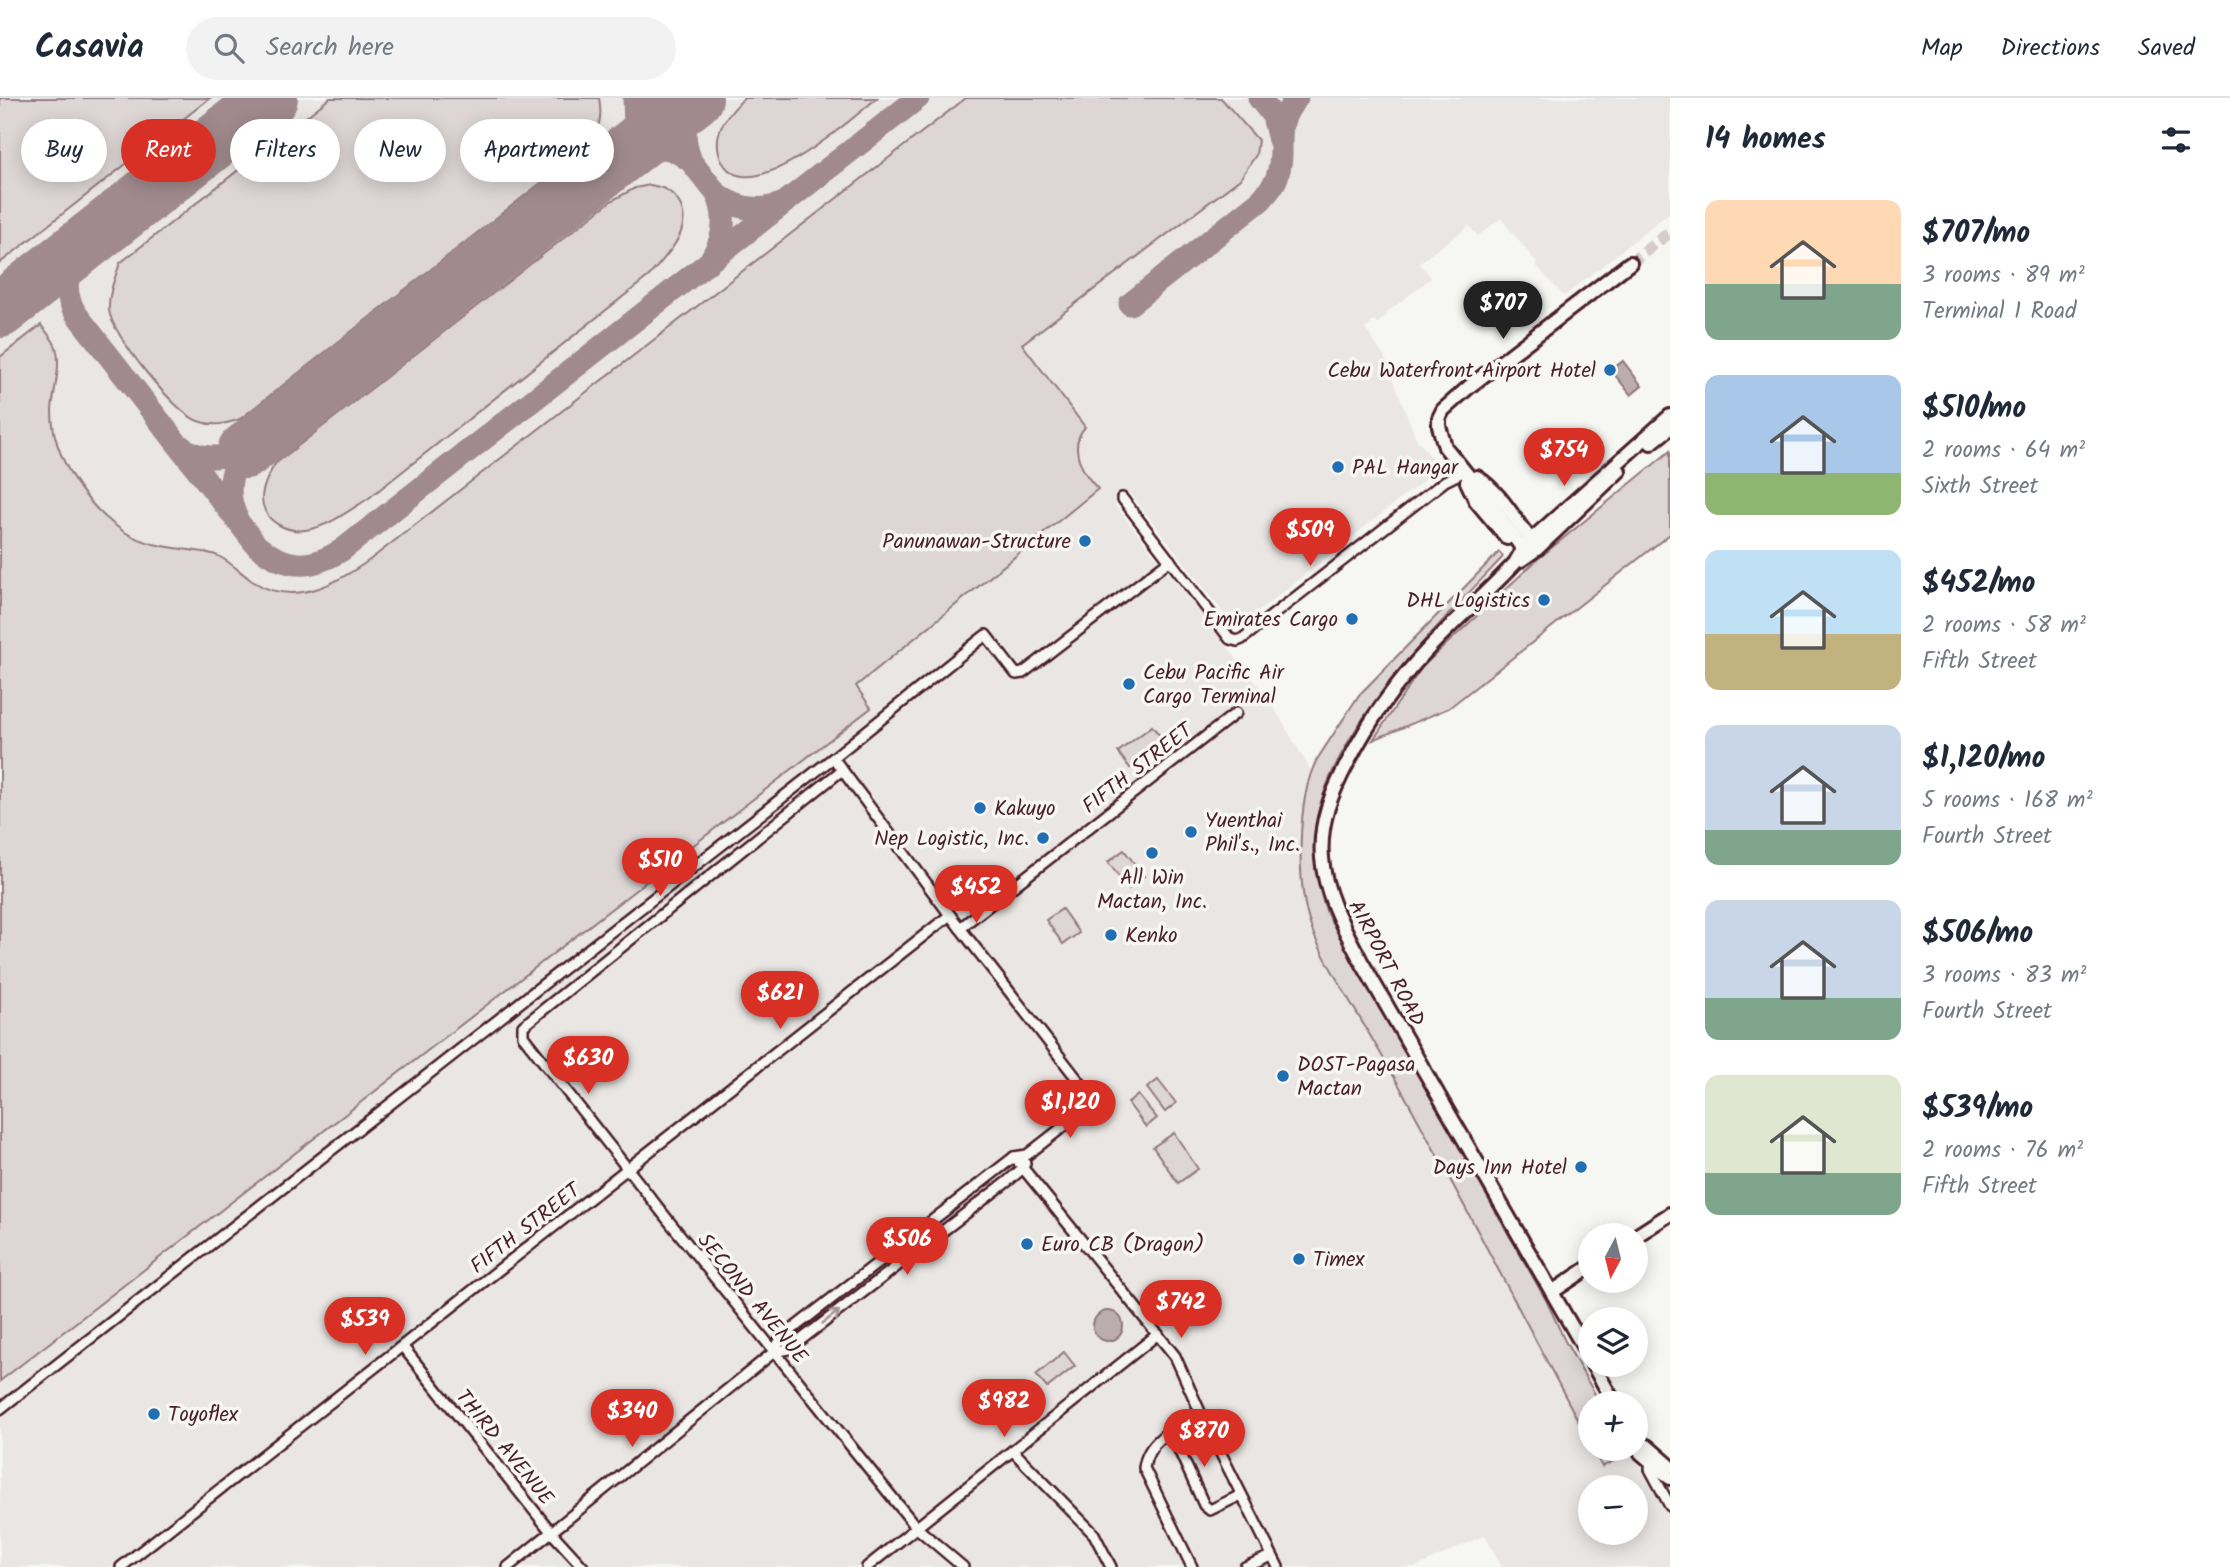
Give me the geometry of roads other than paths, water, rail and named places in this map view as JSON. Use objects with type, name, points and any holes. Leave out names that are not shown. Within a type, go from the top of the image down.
[{"type":"street","points":[[1513,565],[1512,546],[1476,501],[1464,472],[1445,447],[1439,426],[1443,410],[1469,386],[1630,263]]},
{"type":"street","name":"AIRPORT ROAD","points":[[1578,1337],[1361,961],[1335,909],[1326,883],[1322,833],[1327,805],[1353,752],[1386,699],[1426,650],[1670,416]]},
{"type":"street","name":"AIRPORT ROAD","points":[[1530,548],[1670,428]]},
{"type":"street","points":[[1464,472],[1483,481],[1509,510],[1530,548]]},
{"type":"street","points":[[1122,498],[1230,639],[1237,641],[1445,481],[1464,472]]},
{"type":"street","points":[[0,1409],[986,635],[1016,674],[1023,673],[1170,560]]},
{"type":"street","name":"FIFTH STREET","points":[[960,928],[1236,713]]},
{"type":"street","name":"SECOND AVENUE","points":[[950,915],[840,766],[523,1026],[523,1037],[917,1528],[963,1567]]},
{"type":"street","points":[[508,1567],[774,1352],[781,1338],[1014,1157],[1027,1155],[1095,1102],[950,915]]},
{"type":"street","name":"FIFTH STREET","points":[[121,1567],[950,915]]},
{"type":"street","points":[[774,1352],[789,1349],[1008,1181],[1023,1168],[1027,1155]]},
{"type":"street","points":[[1014,1157],[1175,1356],[1201,1415],[1278,1567]]},
{"type":"street","points":[[999,1170],[1008,1181]]},
{"type":"street","points":[[948,1210],[956,1220]]},
{"type":"street","points":[[1648,1228],[1670,1214]]},
{"type":"street","points":[[902,1245],[911,1256]]},
{"type":"street","points":[[1552,1292],[1578,1275]]},
{"type":"street","points":[[861,1277],[870,1287]]},
{"type":"street","points":[[867,1567],[1158,1334]]},
{"type":"street","name":"THIRD AVENUE","points":[[403,1347],[552,1533],[583,1567]]},
{"type":"street","points":[[1192,1567],[1144,1468],[1149,1452],[1170,1430],[1201,1415]]},
{"type":"street","points":[[1170,1430],[1204,1505],[1210,1510],[1241,1495]]},
{"type":"street","points":[[1648,1447],[1670,1466]]},
{"type":"street","points":[[1013,1451],[1094,1534],[1111,1567]]},
{"type":"street","points":[[1648,1460],[1670,1478]]},
{"type":"street","points":[[1651,1463],[1650,1469],[1670,1506]]},
{"type":"street","points":[[1245,1567],[1272,1556]]},
{"type":"tunnel","points":[[1630,263],[1670,232]]},
{"type":"place","name":"Cebu Waterfront Airport Hotel","points":[[1610,370]]},
{"type":"place","name":"PAL Hangar","points":[[1338,467]]},
{"type":"place","name":"Panunawan-Structure","points":[[1085,541]]},
{"type":"place","name":"DHL Logistics","points":[[1544,600]]},
{"type":"place","name":"Emirates Cargo","points":[[1352,619]]},
{"type":"place","name":"Cebu Pacific Air Cargo Terminal","points":[[1129,684]]},
{"type":"place","name":"Kakuyo","points":[[980,808]]},
{"type":"place","name":"Yuenthai Phil's., Inc.","points":[[1191,832]]},
{"type":"place","name":"Nep Logistic, Inc.","points":[[1043,838]]},
{"type":"place","name":"All Win Mactan, Inc.","points":[[1152,853]]},
{"type":"place","name":"Kenko","points":[[1111,935]]},
{"type":"place","name":"DOST-Pagasa Mactan","points":[[1283,1076]]},
{"type":"place","name":"Days Inn Hotel","points":[[1581,1167]]},
{"type":"place","name":"Euro CB (Dragon)","points":[[1027,1244]]},
{"type":"place","name":"Timex","points":[[1299,1259]]},
{"type":"place","name":"Toyoflex","points":[[154,1414]]}]
